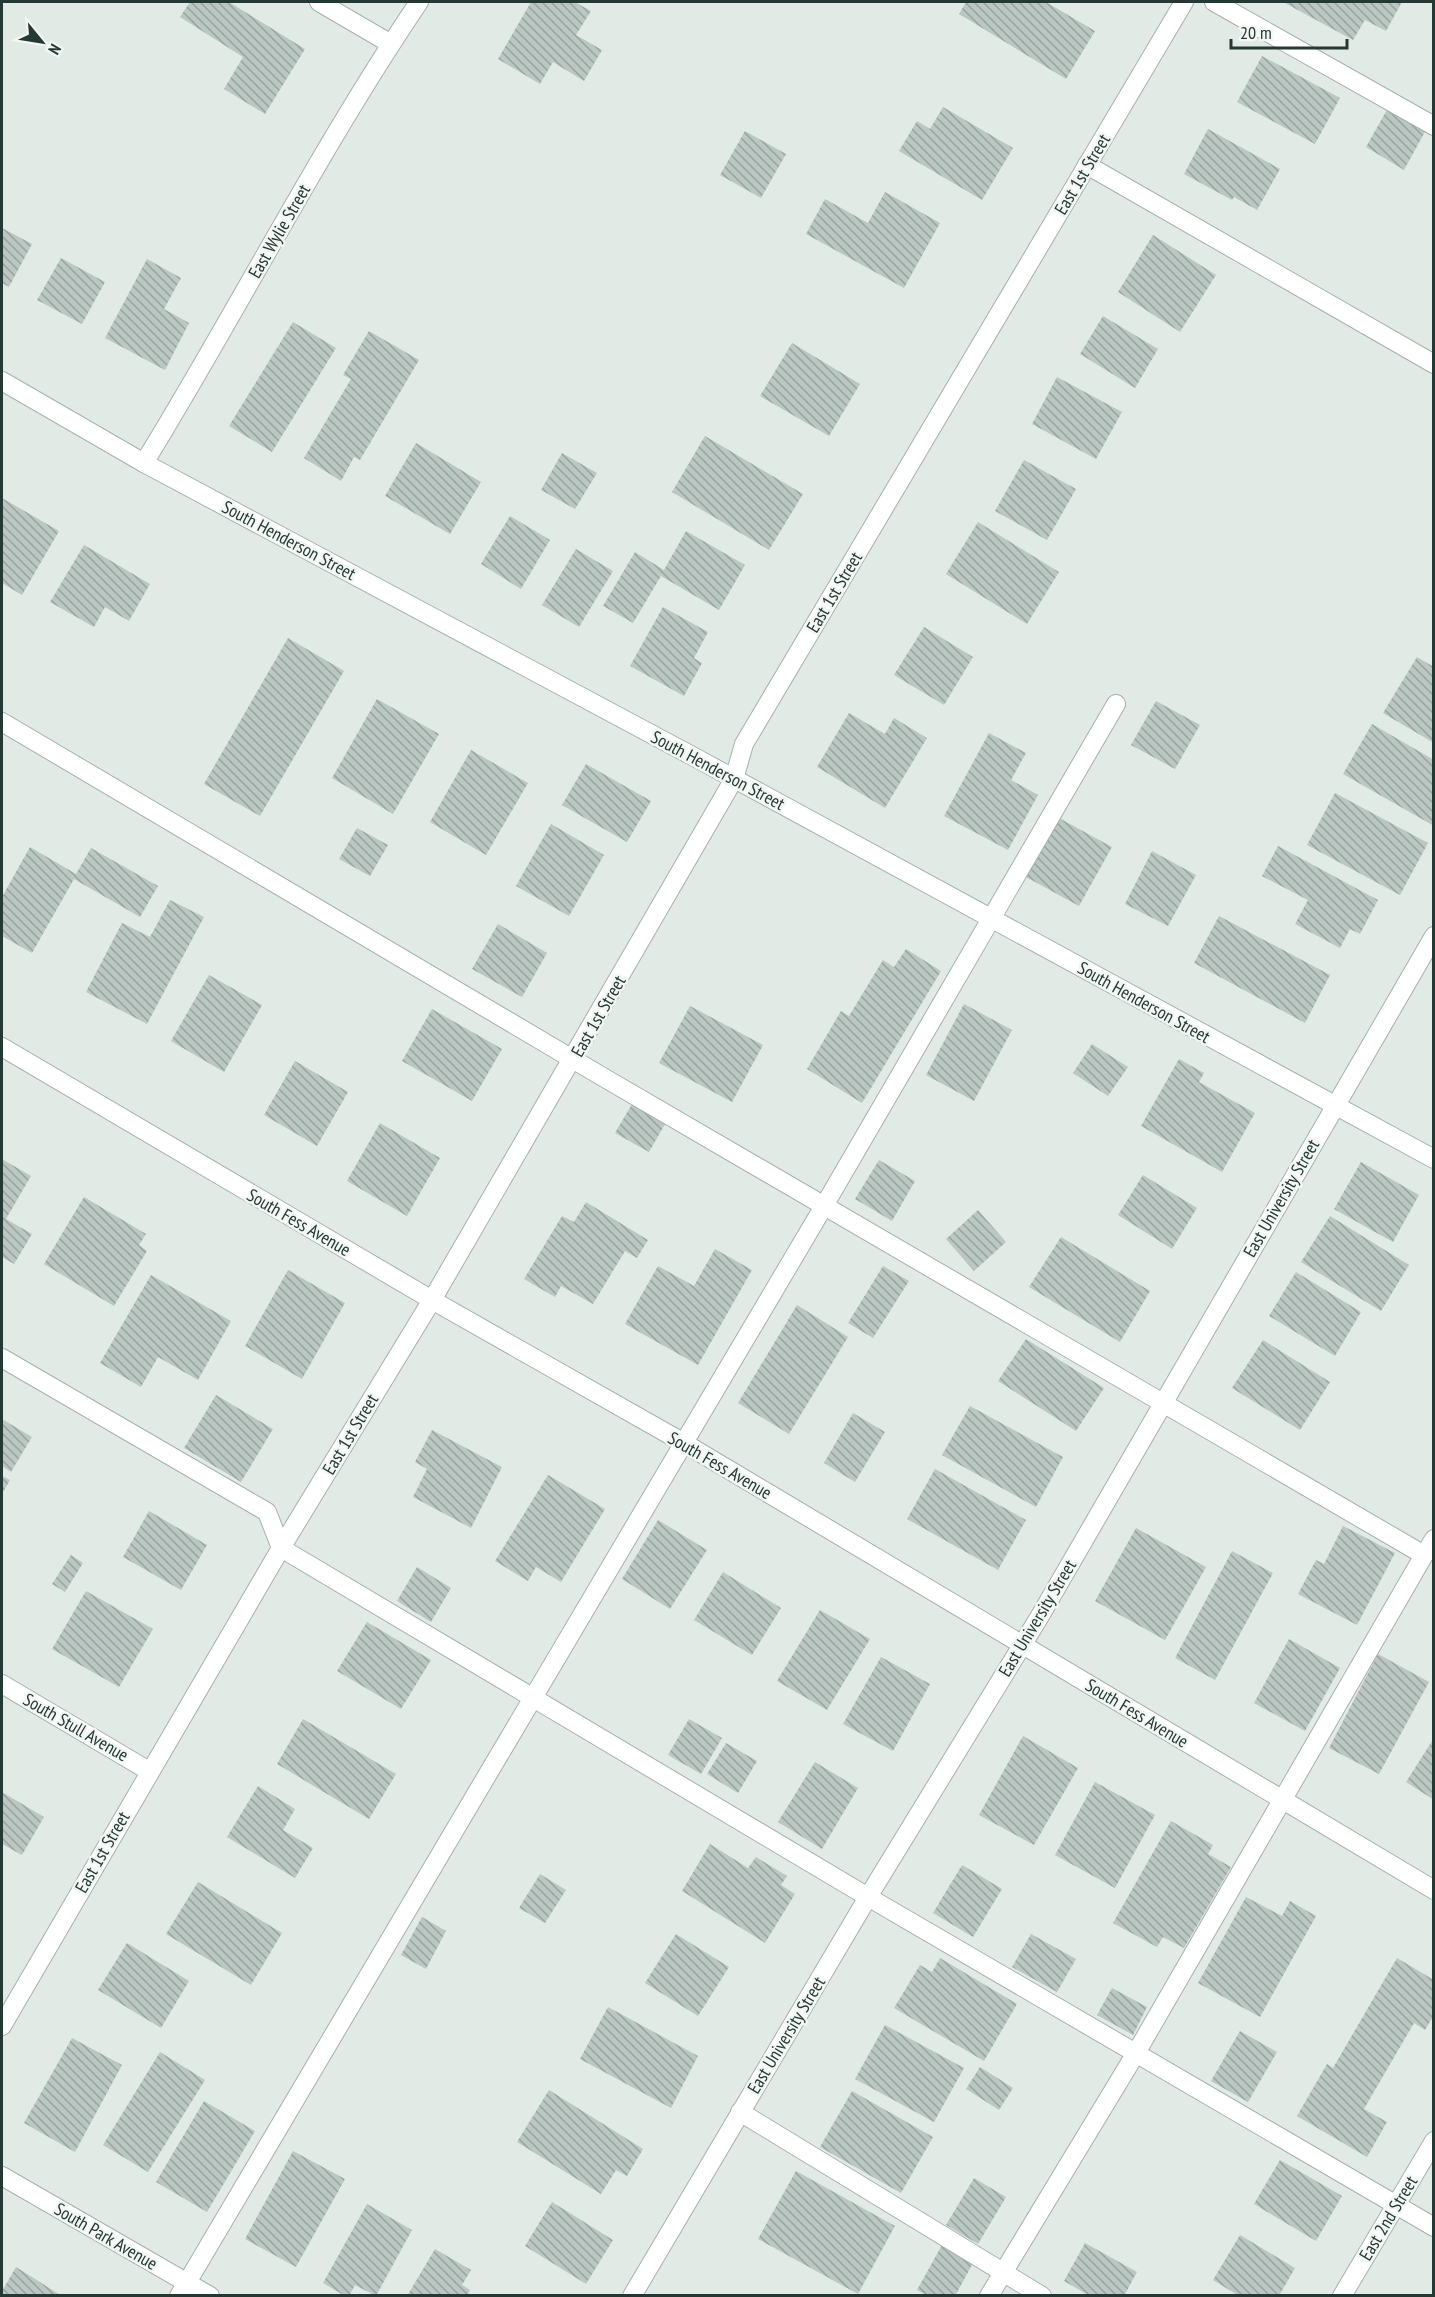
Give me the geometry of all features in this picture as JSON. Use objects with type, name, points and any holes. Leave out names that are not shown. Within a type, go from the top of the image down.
[{"type":"street","points":[[319,2],[391,44]]},
{"type":"street","name":"East Wylie Street","points":[[144,463],[305,185],[419,2]]},
{"type":"street","name":"East 1st Street","points":[[2,2026],[7,2006],[432,1300],[734,779],[744,744],[1184,2]]},
{"type":"street","points":[[1214,2],[1434,126]]},
{"type":"street","points":[[1087,165],[1434,364]]},
{"type":"street","name":"South Henderson Street","points":[[2,381],[144,463],[734,779],[1434,1159]]},
{"type":"street","points":[[183,2289],[824,1206],[1116,704]]},
{"type":"street","points":[[2,722],[1161,1403],[1429,1547],[1136,2053],[989,2295]]},
{"type":"street","name":"East University Street","points":[[632,2295],[868,1897],[1040,1616],[1161,1403],[1434,936]]},
{"type":"street","name":"South Fess Avenue","points":[[2,1047],[432,1300],[684,1443],[1434,1890]]},
{"type":"street","points":[[2,1358],[267,1512],[282,1548],[868,1897],[1434,2227]]},
{"type":"street","name":"South Stull Avenue","points":[[2,1684],[149,1771]]},
{"type":"street","points":[[740,2112],[1042,2295]]},
{"type":"street","name":"East 2nd Street","points":[[1342,2295],[1434,2141]]},
{"type":"street","name":"South Park Avenue","points":[[2,2176],[183,2289],[210,2295]]},
{"type":"building","points":[[190,2],[229,2],[305,49],[265,114],[224,89],[243,57],[180,17]]},
{"type":"building","points":[[531,2],[575,2],[591,11],[576,35],[602,50],[584,81],[553,62],[540,84],[498,59]]},
{"type":"building","points":[[966,2],[1046,2],[1095,31],[1066,79],[959,14]]},
{"type":"building","points":[[1283,2],[1402,2],[1386,31],[1365,20],[1353,40]]},
{"type":"building","points":[[1262,56],[1340,98],[1315,144],[1237,102]]},
{"type":"building","points":[[943,107],[1013,148],[982,200],[899,151],[917,121],[930,129]]},
{"type":"building","points":[[1388,108],[1426,130],[1404,170],[1366,147]]},
{"type":"building","points":[[1208,129],[1280,169],[1257,210],[1234,197],[1232,200],[1184,174]]},
{"type":"building","points":[[745,131],[786,154],[761,198],[720,175]]},
{"type":"building","points":[[885,192],[940,223],[904,288],[806,234],[825,199],[868,223]]},
{"type":"building","points":[[2,228],[32,244],[9,287],[2,283]]},
{"type":"building","points":[[1153,235],[1216,275],[1180,332],[1118,292]]},
{"type":"building","points":[[61,258],[105,282],[82,324],[37,300]]},
{"type":"building","points":[[147,259],[181,278],[164,309],[189,323],[165,370],[105,338]]},
{"type":"building","points":[[1103,316],[1158,349],[1135,388],[1080,354]]},
{"type":"building","points":[[293,322],[336,348],[272,452],[229,426]]},
{"type":"building","points":[[369,331],[419,360],[360,460],[354,457],[341,481],[304,458],[351,379],[343,375]]},
{"type":"building","points":[[792,343],[860,384],[829,436],[760,396]]},
{"type":"building","points":[[1057,377],[1122,412],[1096,459],[1032,424]]},
{"type":"building","points":[[705,436],[803,494],[769,550],[672,492]]},
{"type":"building","points":[[416,443],[481,482],[450,534],[385,496]]},
{"type":"building","points":[[562,453],[597,473],[575,509],[541,490]]},
{"type":"building","points":[[1024,460],[1076,489],[1047,540],[995,511]]},
{"type":"building","points":[[2,498],[59,531],[22,595],[2,583]]},
{"type":"building","points":[[510,516],[550,540],[521,589],[481,564]]},
{"type":"building","points":[[978,522],[1059,572],[1027,624],[946,574]]},
{"type":"building","points":[[686,531],[745,565],[719,610],[661,576],[633,623],[603,606],[635,552],[664,570]]},
{"type":"building","points":[[84,545],[150,584],[129,621],[105,607],[94,627],[50,602]]},
{"type":"building","points":[[576,549],[613,571],[579,627],[542,605]]},
{"type":"building","points":[[663,607],[708,632],[694,658],[702,663],[684,696],[630,666]]},
{"type":"building","points":[[924,627],[973,657],[944,705],[894,675]]},
{"type":"building","points":[[288,638],[344,671],[260,816],[204,784]]},
{"type":"building","points":[[1417,657],[1434,667],[1434,743],[1383,713]]},
{"type":"building","points":[[377,699],[439,734],[393,814],[332,778]]},
{"type":"building","points":[[1156,701],[1200,725],[1175,769],[1131,745]]},
{"type":"building","points":[[849,713],[885,734],[894,718],[927,738],[885,808],[817,767]]},
{"type":"building","points":[[1372,724],[1434,760],[1434,826],[1343,774]]},
{"type":"building","points":[[989,733],[1026,753],[1011,780],[1038,795],[1008,850],[944,816]]},
{"type":"building","points":[[471,750],[528,783],[486,855],[430,822]]},
{"type":"building","points":[[586,764],[651,801],[627,842],[562,805]]},
{"type":"building","points":[[1335,793],[1428,843],[1400,895],[1307,845]]},
{"type":"building","points":[[1059,818],[1112,847],[1079,906],[1026,877]]},
{"type":"building","points":[[551,824],[604,855],[569,916],[516,886]]},
{"type":"building","points":[[357,828],[388,845],[370,876],[339,859]]},
{"type":"building","points":[[1278,846],[1378,900],[1360,934],[1350,929],[1340,948],[1295,924],[1308,900],[1262,876]]},
{"type":"building","points":[[30,847],[76,874],[91,848],[158,886],[140,917],[74,879],[32,953],[2,936],[2,897]]},
{"type":"building","points":[[1152,851],[1196,875],[1168,926],[1125,904]]},
{"type":"building","points":[[170,900],[204,917],[147,1024],[86,992],[122,923],[150,937]]},
{"type":"building","points":[[1219,916],[1330,975],[1305,1023],[1194,963]]},
{"type":"building","points":[[498,924],[547,953],[522,997],[472,969]]},
{"type":"building","points":[[906,949],[941,971],[862,1103],[807,1069],[841,1011],[849,1016],[883,960],[894,967]]},
{"type":"building","points":[[209,975],[262,1005],[224,1072],[171,1041]]},
{"type":"building","points":[[964,1004],[1012,1030],[974,1101],[926,1075]]},
{"type":"building","points":[[690,1006],[763,1045],[732,1102],[659,1063]]},
{"type":"building","points":[[432,1009],[502,1049],[472,1101],[402,1061]]},
{"type":"building","points":[[1092,1044],[1128,1067],[1108,1096],[1073,1073]]},
{"type":"building","points":[[1179,1059],[1204,1073],[1199,1082],[1255,1113],[1222,1172],[1141,1126]]},
{"type":"building","points":[[295,1061],[348,1092],[317,1146],[264,1115]]},
{"type":"building","points":[[635,1099],[668,1119],[649,1152],[615,1133]]},
{"type":"building","points":[[380,1123],[440,1158],[407,1216],[347,1181]]},
{"type":"building","points":[[2,1159],[31,1176],[6,1219],[32,1234],[14,1264],[2,1257]]},
{"type":"building","points":[[879,1160],[915,1181],[892,1221],[855,1199]]},
{"type":"building","points":[[1361,1162],[1419,1195],[1393,1242],[1334,1209]]},
{"type":"building","points":[[1143,1175],[1197,1208],[1172,1249],[1118,1215]]},
{"type":"building","points":[[84,1197],[146,1234],[139,1245],[147,1251],[114,1306],[44,1264]]},
{"type":"building","points":[[586,1202],[648,1240],[637,1258],[625,1251],[593,1304],[561,1286],[555,1297],[524,1279],[562,1216],[574,1222]]},
{"type":"building","points":[[978,1210],[1006,1242],[974,1271],[946,1239]]},
{"type":"building","points":[[1330,1216],[1409,1265],[1381,1311],[1301,1262]]},
{"type":"building","points":[[1061,1237],[1150,1291],[1120,1342],[1029,1287]]},
{"type":"building","points":[[715,1249],[752,1270],[698,1365],[625,1324],[658,1266],[694,1286]]},
{"type":"building","points":[[883,1266],[909,1281],[873,1338],[848,1323]]},
{"type":"building","points":[[288,1270],[345,1303],[302,1379],[245,1346]]},
{"type":"building","points":[[1296,1272],[1361,1312],[1335,1356],[1269,1316]]},
{"type":"building","points":[[151,1275],[231,1321],[198,1380],[158,1357],[141,1387],[100,1363]]},
{"type":"building","points":[[797,1305],[848,1337],[789,1434],[738,1403]]},
{"type":"building","points":[[1026,1339],[1104,1388],[1076,1431],[998,1381]]},
{"type":"building","points":[[1263,1340],[1330,1382],[1300,1430],[1232,1388]]},
{"type":"building","points":[[216,1395],[273,1429],[241,1482],[184,1448]]},
{"type":"building","points":[[970,1406],[1063,1457],[1036,1507],[942,1455]]},
{"type":"building","points":[[853,1413],[885,1432],[855,1482],[824,1463]]},
{"type":"building","points":[[2,1419],[32,1437],[11,1472],[2,1466]]},
{"type":"building","points":[[432,1430],[502,1467],[471,1528],[413,1497],[427,1469],[415,1462]]},
{"type":"building","points":[[935,1469],[1026,1520],[998,1570],[907,1519]]},
{"type":"building","points":[[548,1475],[605,1509],[561,1582],[536,1567],[528,1581],[495,1561]]},
{"type":"building","points":[[2,1476],[10,1480],[2,1494]]},
{"type":"building","points":[[149,1511],[207,1545],[181,1590],[123,1557]]},
{"type":"building","points":[[658,1520],[707,1550],[670,1609],[622,1579]]},
{"type":"building","points":[[1343,1526],[1395,1553],[1357,1625],[1298,1594],[1316,1560],[1324,1564]]},
{"type":"building","points":[[1136,1528],[1206,1567],[1165,1640],[1095,1601]]},
{"type":"building","points":[[1232,1551],[1273,1573],[1215,1680],[1175,1658]]},
{"type":"building","points":[[71,1555],[83,1563],[65,1592],[52,1584]]},
{"type":"building","points":[[417,1567],[451,1588],[431,1622],[397,1601]]},
{"type":"building","points":[[723,1572],[781,1608],[752,1655],[694,1620]]},
{"type":"building","points":[[86,1591],[153,1629],[119,1687],[52,1649]]},
{"type":"building","points":[[820,1610],[870,1639],[827,1710],[777,1681]]},
{"type":"building","points":[[367,1622],[431,1660],[401,1709],[337,1671]]},
{"type":"building","points":[[1289,1639],[1340,1668],[1305,1731],[1254,1703]]},
{"type":"building","points":[[1378,1654],[1429,1682],[1379,1774],[1329,1748]]},
{"type":"building","points":[[881,1657],[930,1684],[893,1751],[843,1724]]},
{"type":"building","points":[[303,1719],[396,1774],[369,1819],[277,1764]]},
{"type":"building","points":[[689,1719],[722,1738],[701,1774],[668,1755]]},
{"type":"building","points":[[1023,1736],[1078,1768],[1034,1845],[979,1815]]},
{"type":"building","points":[[1434,1738],[1434,1800],[1406,1782]]},
{"type":"building","points":[[726,1743],[757,1761],[738,1793],[707,1774]]},
{"type":"building","points":[[815,1762],[858,1788],[822,1849],[778,1822]]},
{"type":"building","points":[[1095,1782],[1155,1815],[1115,1888],[1055,1855]]},
{"type":"building","points":[[258,1786],[295,1809],[283,1830],[313,1848],[295,1878],[227,1837]]},
{"type":"building","points":[[2,1792],[44,1817],[22,1855],[2,1844]]},
{"type":"building","points":[[1171,1821],[1213,1845],[1208,1854],[1231,1867],[1184,1948],[1163,1937],[1157,1947],[1113,1923]]},
{"type":"building","points":[[710,1844],[748,1868],[756,1857],[787,1876],[781,1885],[795,1894],[765,1943],[682,1891]]},
{"type":"building","points":[[962,1865],[1002,1889],[973,1937],[933,1913]]},
{"type":"building","points":[[540,1874],[566,1890],[545,1923],[519,1908]]},
{"type":"building","points":[[198,1882],[282,1933],[251,1985],[166,1934]]},
{"type":"building","points":[[1246,1897],[1282,1916],[1290,1901],[1316,1916],[1260,2017],[1198,1983]]},
{"type":"building","points":[[422,1917],[446,1931],[426,1969],[401,1955]]},
{"type":"building","points":[[676,1934],[729,1967],[698,2016],[645,1983]]},
{"type":"building","points":[[1031,1934],[1076,1959],[1057,1992],[1012,1967]]},
{"type":"building","points":[[127,1943],[189,1981],[161,2028],[98,1990]]},
{"type":"building","points":[[940,1958],[1017,2004],[984,2061],[894,2008],[920,1965],[932,1972]]},
{"type":"building","points":[[1397,1958],[1434,1980],[1434,2015],[1425,2030],[1414,2023],[1364,2109],[1387,2122],[1367,2157],[1297,2116],[1327,2064],[1333,2068]]},
{"type":"building","points":[[1112,1988],[1147,2007],[1133,2035],[1097,2015]]},
{"type":"building","points":[[608,2007],[698,2056],[671,2108],[580,2059]]},
{"type":"building","points":[[885,2025],[964,2068],[934,2122],[855,2079]]},
{"type":"building","points":[[1240,2031],[1277,2052],[1248,2102],[1211,2081]]},
{"type":"building","points":[[72,2038],[122,2065],[75,2152],[24,2123]]},
{"type":"building","points":[[160,2052],[205,2080],[148,2172],[103,2145]]},
{"type":"building","points":[[980,2067],[1013,2088],[999,2110],[966,2089]]},
{"type":"building","points":[[549,2090],[643,2149],[627,2176],[616,2170],[601,2194],[517,2142]]},
{"type":"building","points":[[852,2091],[933,2137],[901,2193],[820,2147]]},
{"type":"building","points":[[204,2101],[255,2131],[207,2212],[156,2182]]},
{"type":"building","points":[[293,2151],[345,2179],[296,2267],[245,2239]]},
{"type":"building","points":[[1280,2160],[1342,2196],[1316,2241],[1254,2204]]},
{"type":"building","points":[[796,2171],[895,2226],[858,2294],[758,2239]]},
{"type":"building","points":[[974,2178],[1006,2197],[978,2244],[946,2225]]},
{"type":"building","points":[[552,2202],[613,2240],[586,2284],[525,2246]]},
{"type":"building","points":[[367,2204],[412,2230],[376,2296],[355,2285],[349,2296],[345,2296],[323,2283]]},
{"type":"building","points":[[1240,2235],[1295,2268],[1279,2296],[1239,2296],[1213,2280]]},
{"type":"building","points":[[1085,2243],[1137,2272],[1124,2296],[1090,2296],[1064,2281]]},
{"type":"building","points":[[942,2245],[973,2263],[955,2296],[928,2296],[917,2290]]},
{"type":"building","points":[[435,2249],[471,2270],[462,2285],[470,2290],[467,2296],[407,2296]]},
{"type":"building","points":[[16,2267],[62,2296],[2,2296],[2,2291]]}]
